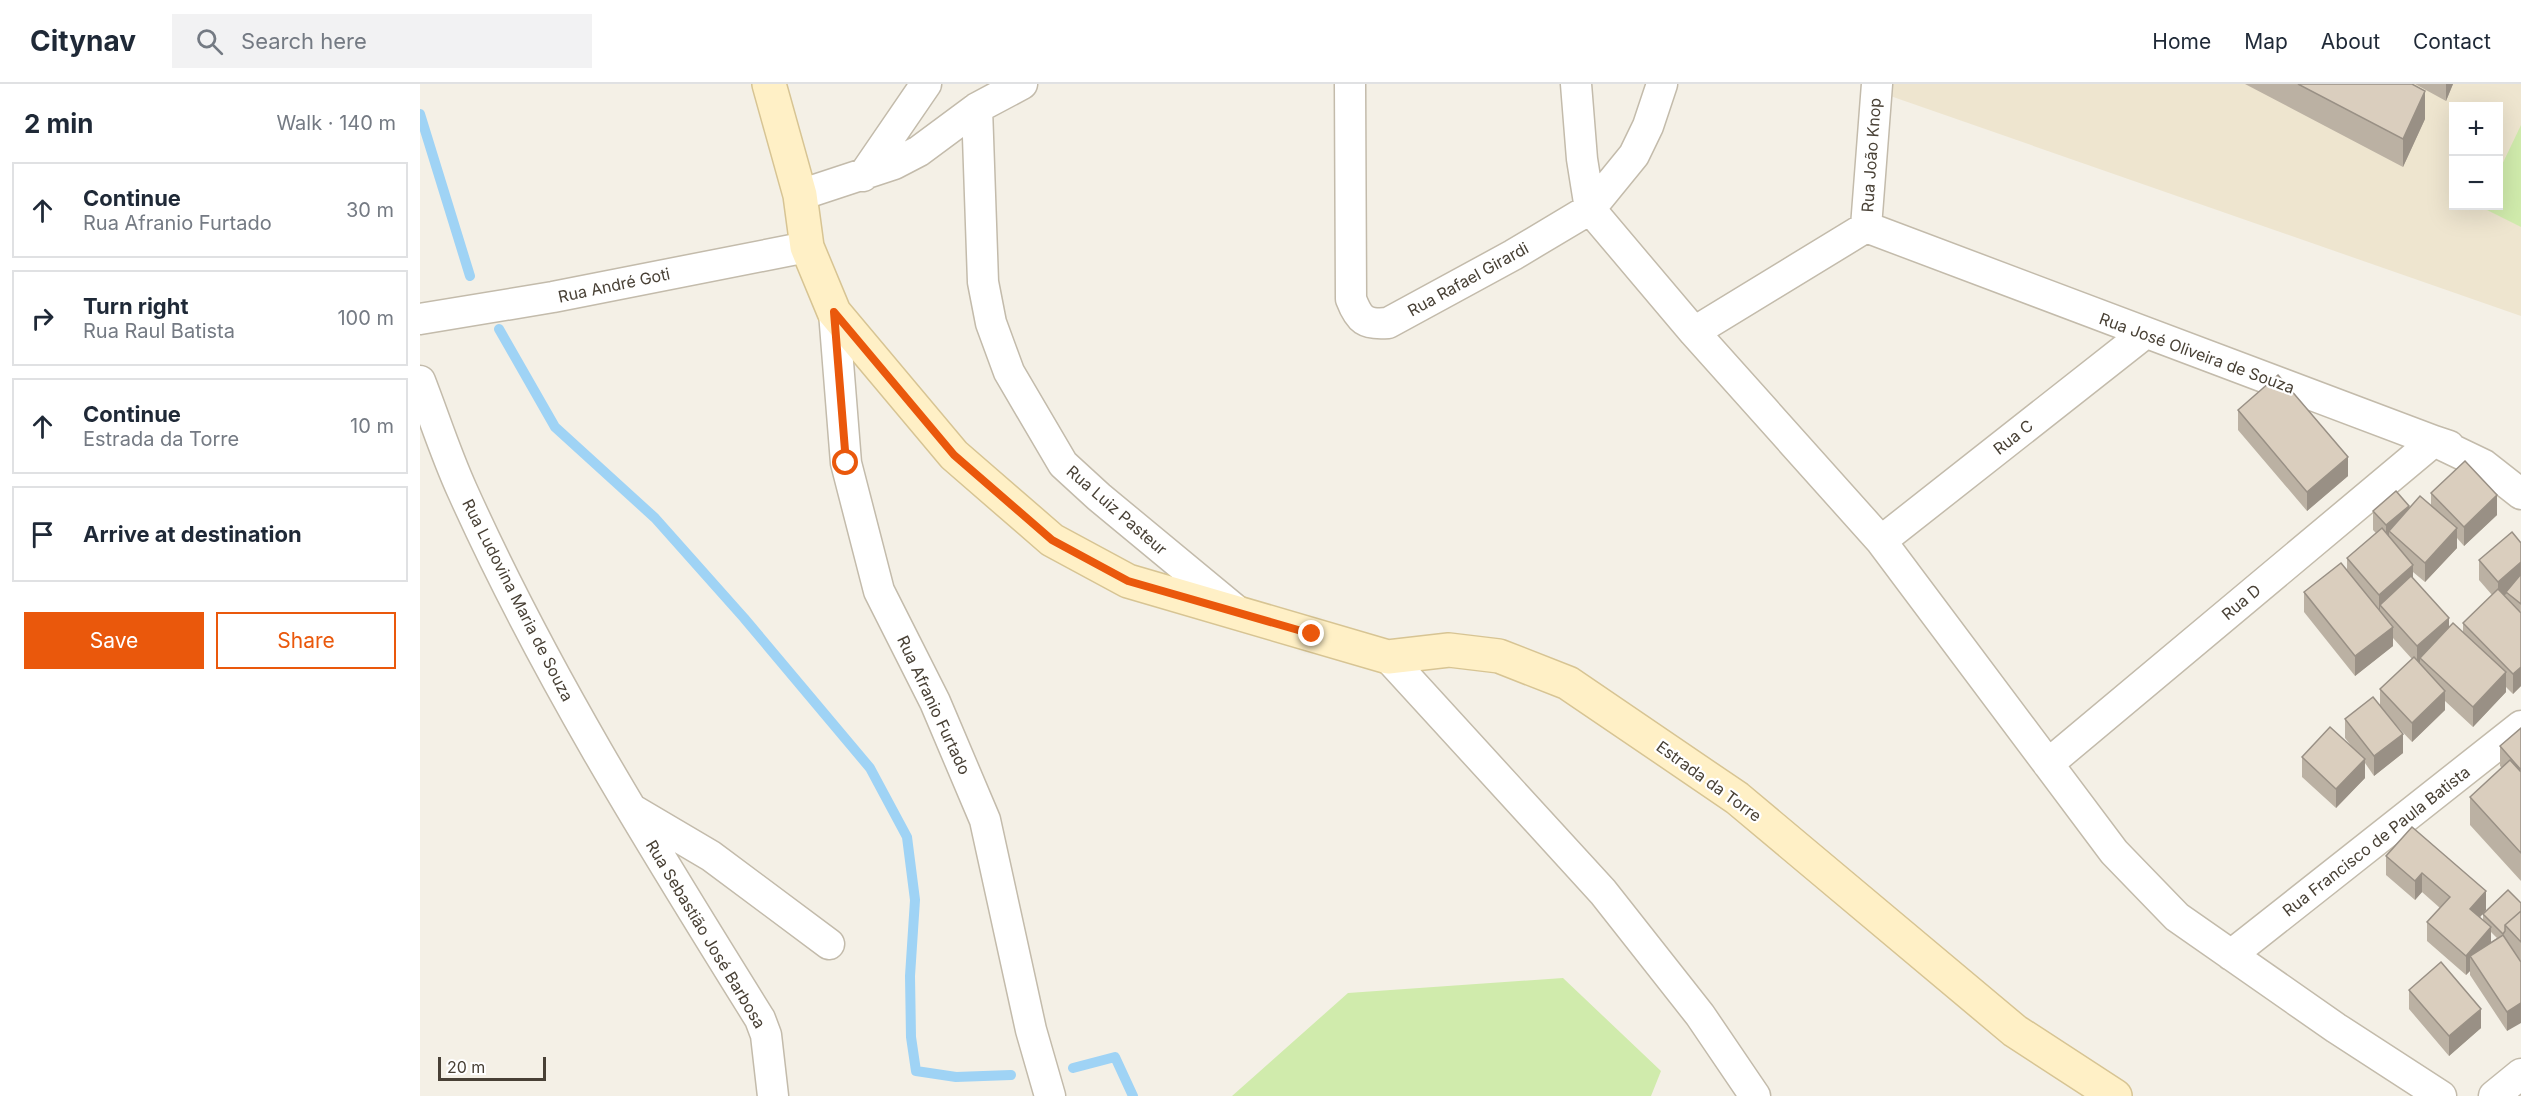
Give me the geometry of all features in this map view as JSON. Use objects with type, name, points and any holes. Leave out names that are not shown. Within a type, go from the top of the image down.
[{"type":"street","name":"Estrada da Torre","points":[[769,84],[800,195],[807,247],[834,312],[954,455],[1052,540],[1128,581],[1388,657],[1449,650],[1499,656],[1568,683],[1737,798],[2015,1031],[2115,1096]]},
{"type":"street","points":[[864,176],[926,84]]},
{"type":"street","points":[[800,195],[864,176],[919,151],[977,108],[1022,84]]},
{"type":"street","name":"Rua Rafael Girardi","points":[[1350,84],[1351,299],[1358,315],[1371,324],[1388,323],[1513,255],[1590,209],[1634,155],[1648,126],[1662,84]]},
{"type":"street","points":[[1576,84],[1582,159],[1590,209],[1694,332],[1881,541],[2114,852],[2176,917],[2336,1028],[2441,1096]]},
{"type":"street","name":"Rua João Knop","points":[[1866,227],[1877,84]]},
{"type":"street","name":"Rua Luiz Pasteur","points":[[977,108],[983,282],[991,323],[1009,372],[1063,464],[1099,497],[1238,612]]},
{"type":"street","points":[[1694,332],[1866,227]]},
{"type":"street","name":"Rua José Oliveira de Souza","points":[[1866,227],[2144,334],[2434,441],[2484,465],[2521,494]]},
{"type":"street","name":"Rua André Goti","points":[[420,319],[553,297],[807,247]]},
{"type":"street","name":"Rua Afranio Furtado","points":[[834,312],[846,463],[879,591],[935,702],[985,820],[1031,1029],[1050,1096]]},
{"type":"street","name":"Rua C","points":[[1881,541],[2144,334]]},
{"type":"street","name":"Rua Ludovina Maria de Souza","points":[[420,381],[467,501],[555,678],[633,810]]},
{"type":"street","points":[[2434,441],[2521,467]]},
{"type":"street","name":"Rua D","points":[[2048,764],[2434,441]]},
{"type":"street","points":[[1388,657],[1603,892],[1700,1015],[1755,1096]]},
{"type":"street","name":"Rua Francisco de Paula Batista","points":[[2231,955],[2521,726]]},
{"type":"street","points":[[633,810],[711,856],[829,944]]},
{"type":"street","name":"Rua Sebastião José Barbosa","points":[[633,810],[658,855],[760,1019],[766,1035],[773,1096]]},
{"type":"street","points":[[2494,1096],[2521,1074]]},
{"type":"shaded area","points":[[1877,84],[2521,84],[2521,316],[1876,91]]},
{"type":"green space","points":[[2521,125],[2521,227],[2487,210],[2503,210],[2503,163]]},
{"type":"green space","points":[[1563,978],[1661,1071],[1651,1096],[1232,1096],[1348,993]]},
{"type":"building","points":[[2298,84],[2412,84],[2425,91],[2403,139]]},
{"type":"building","points":[[2278,375],[2348,457],[2307,492],[2238,410]]},
{"type":"building","points":[[2465,461],[2497,495],[2464,527],[2431,493]]},
{"type":"building","points":[[2396,491],[2409,506],[2386,525],[2373,511]]},
{"type":"building","points":[[2420,496],[2457,528],[2425,563],[2389,531]]},
{"type":"building","points":[[2382,528],[2413,565],[2379,595],[2347,558]]},
{"type":"building","points":[[2512,532],[2521,543],[2521,562],[2498,582],[2479,560]]},
{"type":"building","points":[[2341,563],[2393,627],[2355,656],[2304,592]]},
{"type":"building","points":[[2521,574],[2521,604],[2506,592]]},
{"type":"building","points":[[2411,576],[2449,618],[2417,646],[2380,605]]},
{"type":"building","points":[[2498,589],[2521,613],[2521,667],[2513,674],[2463,623]]},
{"type":"building","points":[[2453,623],[2506,672],[2473,707],[2420,658]]},
{"type":"building","points":[[2414,657],[2445,691],[2412,723],[2380,689]]},
{"type":"building","points":[[2373,697],[2403,734],[2374,756],[2345,719]]},
{"type":"building","points":[[2330,727],[2365,759],[2336,789],[2302,757]]},
{"type":"building","points":[[2521,728],[2521,770],[2500,746]]},
{"type":"building","points":[[2510,760],[2521,772],[2521,853],[2470,797]]},
{"type":"building","points":[[2412,827],[2486,891],[2470,909],[2491,927],[2466,956],[2427,922],[2450,897],[2422,873],[2415,881],[2386,856]]},
{"type":"building","points":[[2508,890],[2521,903],[2521,911],[2505,925],[2503,934],[2483,914]]},
{"type":"building","points":[[2521,911],[2521,942],[2505,925]]},
{"type":"building","points":[[2503,935],[2521,962],[2521,1003],[2507,1012],[2470,956]]},
{"type":"building","points":[[2441,962],[2481,1009],[2449,1036],[2409,990]]},
{"type":"waterway","points":[[420,114],[470,276]]},
{"type":"waterway","points":[[499,329],[555,427],[655,518],[744,618],[870,768],[907,837],[915,900],[910,976],[911,1037],[916,1071],[956,1077],[1011,1075]]},
{"type":"waterway","points":[[1073,1068],[1115,1057],[1133,1096]]},
{"type":"route","points":[[846,463],[834,312],[954,455],[1052,540],[1128,581],[1312,634]]}]
